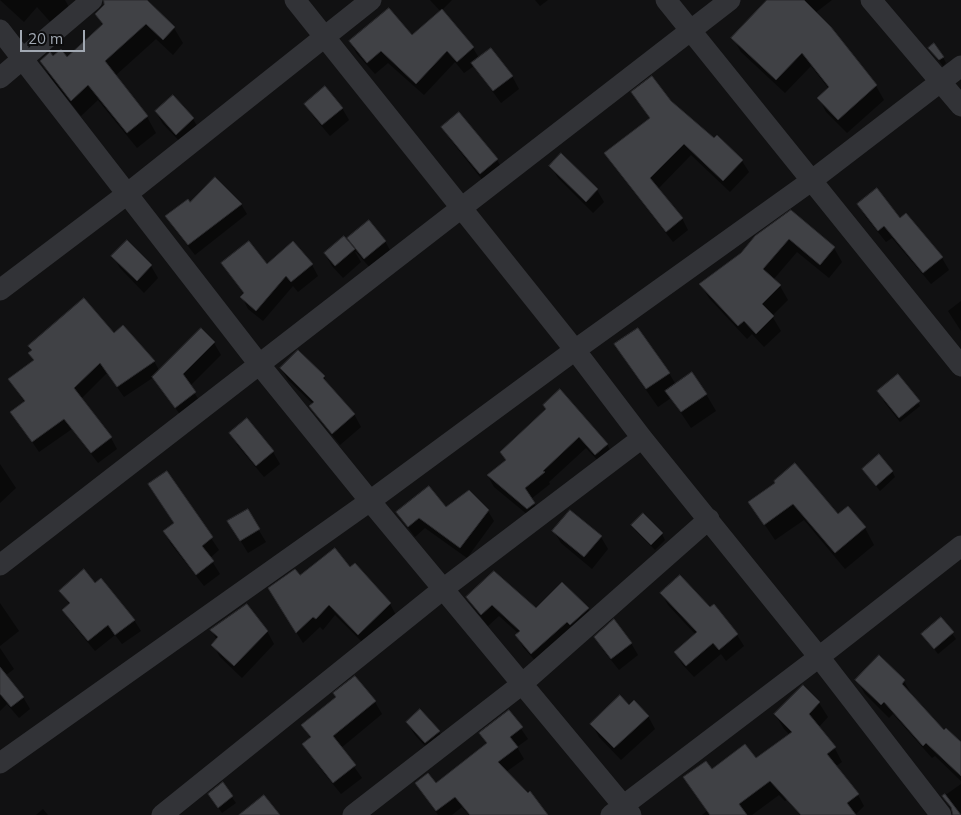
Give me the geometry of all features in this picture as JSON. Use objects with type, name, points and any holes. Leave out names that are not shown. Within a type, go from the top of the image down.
[{"type":"street","points":[[0,78],[92,0]]},
{"type":"street","points":[[295,0],[575,350],[642,438],[709,518],[941,815]]},
{"type":"street","points":[[0,290],[127,194],[371,0]]},
{"type":"street","points":[[666,0],[961,366]]},
{"type":"street","points":[[0,564],[730,0]]},
{"type":"street","points":[[871,0],[961,106]]},
{"type":"street","points":[[0,30],[259,364],[522,684],[622,812],[961,546]]},
{"type":"street","points":[[0,763],[370,501],[575,350],[811,181],[961,66]]},
{"type":"street","points":[[162,815],[444,589],[642,438]]},
{"type":"street","points":[[353,815],[522,684],[709,518]]},
{"type":"building","points":[[104,0],[147,0],[175,27],[163,40],[146,24],[105,61],[148,116],[127,133],[88,85],[71,101],[40,61],[50,52],[53,56],[61,49],[67,57],[103,24],[95,14],[104,5]]},
{"type":"building","points":[[767,0],[804,0],[831,27],[877,85],[838,120],[817,98],[829,87],[802,53],[776,80],[731,38]]},
{"type":"building","points":[[389,8],[412,35],[442,9],[474,47],[457,62],[447,51],[416,84],[381,51],[367,63],[349,41]]},
{"type":"building","points":[[934,43],[944,57],[939,60],[928,48]]},
{"type":"building","points":[[491,48],[513,76],[493,91],[471,63]]},
{"type":"building","points":[[652,76],[671,101],[714,138],[717,135],[743,160],[723,181],[684,144],[650,178],[683,218],[666,232],[604,153],[650,118],[631,92]]},
{"type":"building","points":[[325,86],[343,108],[322,125],[304,104]]},
{"type":"building","points":[[173,95],[194,118],[176,135],[155,111]]},
{"type":"building","points":[[459,112],[498,159],[480,174],[441,127]]},
{"type":"building","points":[[561,153],[598,189],[586,202],[549,166]]},
{"type":"building","points":[[215,177],[242,204],[188,245],[165,216],[188,199],[190,202]]},
{"type":"building","points":[[877,188],[900,218],[906,213],[943,257],[923,273],[884,226],[878,231],[857,204]]},
{"type":"building","points":[[791,210],[835,247],[820,265],[789,239],[763,269],[781,285],[762,304],[774,316],[756,334],[744,321],[738,326],[699,284],[741,253],[755,236]]},
{"type":"building","points":[[369,220],[386,241],[364,259],[347,238]]},
{"type":"building","points":[[344,236],[355,249],[335,266],[324,253]]},
{"type":"building","points":[[127,240],[152,265],[137,281],[111,256]]},
{"type":"building","points":[[249,241],[267,264],[293,241],[313,264],[291,282],[286,276],[256,311],[240,297],[244,293],[221,263]]},
{"type":"building","points":[[84,298],[114,333],[123,325],[155,361],[117,387],[100,363],[74,388],[112,437],[91,453],[64,419],[32,442],[10,412],[25,401],[8,379],[34,360],[28,353],[32,350],[28,346]]},
{"type":"building","points":[[201,328],[215,342],[183,374],[196,392],[175,408],[152,377]]},
{"type":"building","points":[[638,328],[670,373],[646,389],[614,344]]},
{"type":"building","points":[[298,350],[325,376],[323,378],[355,414],[332,434],[309,406],[314,402],[280,368]]},
{"type":"building","points":[[692,372],[707,394],[681,412],[665,391]]},
{"type":"building","points":[[898,374],[920,401],[899,418],[877,391]]},
{"type":"building","points":[[560,389],[608,444],[595,455],[579,437],[543,471],[545,472],[525,488],[535,503],[527,509],[487,475],[506,460],[500,452],[546,409],[543,405]]},
{"type":"building","points":[[247,418],[274,451],[256,466],[229,433]]},
{"type":"building","points":[[879,454],[893,471],[876,486],[862,469]]},
{"type":"building","points":[[795,463],[838,514],[848,506],[866,527],[835,553],[793,504],[764,525],[748,502],[775,483],[774,481]]},
{"type":"building","points":[[167,471],[213,537],[202,546],[214,561],[196,575],[163,531],[174,523],[148,484]]},
{"type":"building","points":[[429,486],[446,507],[469,490],[489,510],[460,548],[419,518],[408,527],[396,512]]},
{"type":"building","points":[[248,509],[260,529],[240,541],[227,521]]},
{"type":"building","points":[[570,510],[602,536],[584,557],[552,531]]},
{"type":"building","points":[[643,513],[663,533],[651,545],[631,525]]},
{"type":"building","points":[[335,548],[350,567],[355,563],[391,603],[358,635],[329,605],[316,619],[313,617],[296,633],[268,588],[295,569],[300,575]]},
{"type":"building","points":[[84,569],[95,583],[101,578],[135,620],[115,635],[108,625],[88,641],[62,610],[70,603],[59,591]]},
{"type":"building","points":[[494,571],[536,608],[562,582],[589,608],[570,625],[567,622],[531,654],[515,635],[520,631],[492,605],[481,615],[466,597]]},
{"type":"building","points":[[680,575],[710,607],[714,604],[738,634],[719,650],[713,643],[686,666],[674,652],[697,632],[660,593]]},
{"type":"building","points":[[247,604],[268,631],[234,666],[211,645],[218,637],[210,630]]},
{"type":"building","points":[[941,617],[954,632],[934,649],[921,634]]},
{"type":"building","points":[[614,619],[632,643],[611,659],[594,637]]},
{"type":"building","points":[[879,655],[905,680],[902,684],[944,730],[946,728],[961,742],[961,776],[926,743],[923,746],[884,702],[881,705],[855,680]]},
{"type":"building","points":[[0,667],[24,697],[11,707],[0,694]]},
{"type":"building","points":[[355,676],[376,701],[333,736],[356,765],[333,783],[302,744],[311,737],[301,725],[336,697],[333,693]]},
{"type":"building","points":[[803,685],[820,702],[809,714],[836,747],[827,754],[859,794],[847,803],[856,815],[801,815],[770,781],[739,804],[747,815],[710,815],[683,777],[706,761],[712,769],[745,744],[756,758],[792,732],[774,714]]},
{"type":"building","points":[[620,695],[629,705],[634,700],[649,716],[614,748],[590,724]]},
{"type":"building","points":[[420,709],[440,731],[425,743],[406,722]]},
{"type":"building","points":[[509,710],[523,727],[510,737],[518,747],[498,762],[528,793],[530,791],[548,815],[470,815],[455,797],[436,811],[415,783],[428,773],[436,783],[487,743],[479,733]]},
{"type":"building","points":[[223,782],[233,796],[218,808],[208,794]]},
{"type":"building","points":[[945,794],[961,815],[953,815],[951,807],[942,796]]},
{"type":"building","points":[[264,795],[280,815],[239,815]]}]
